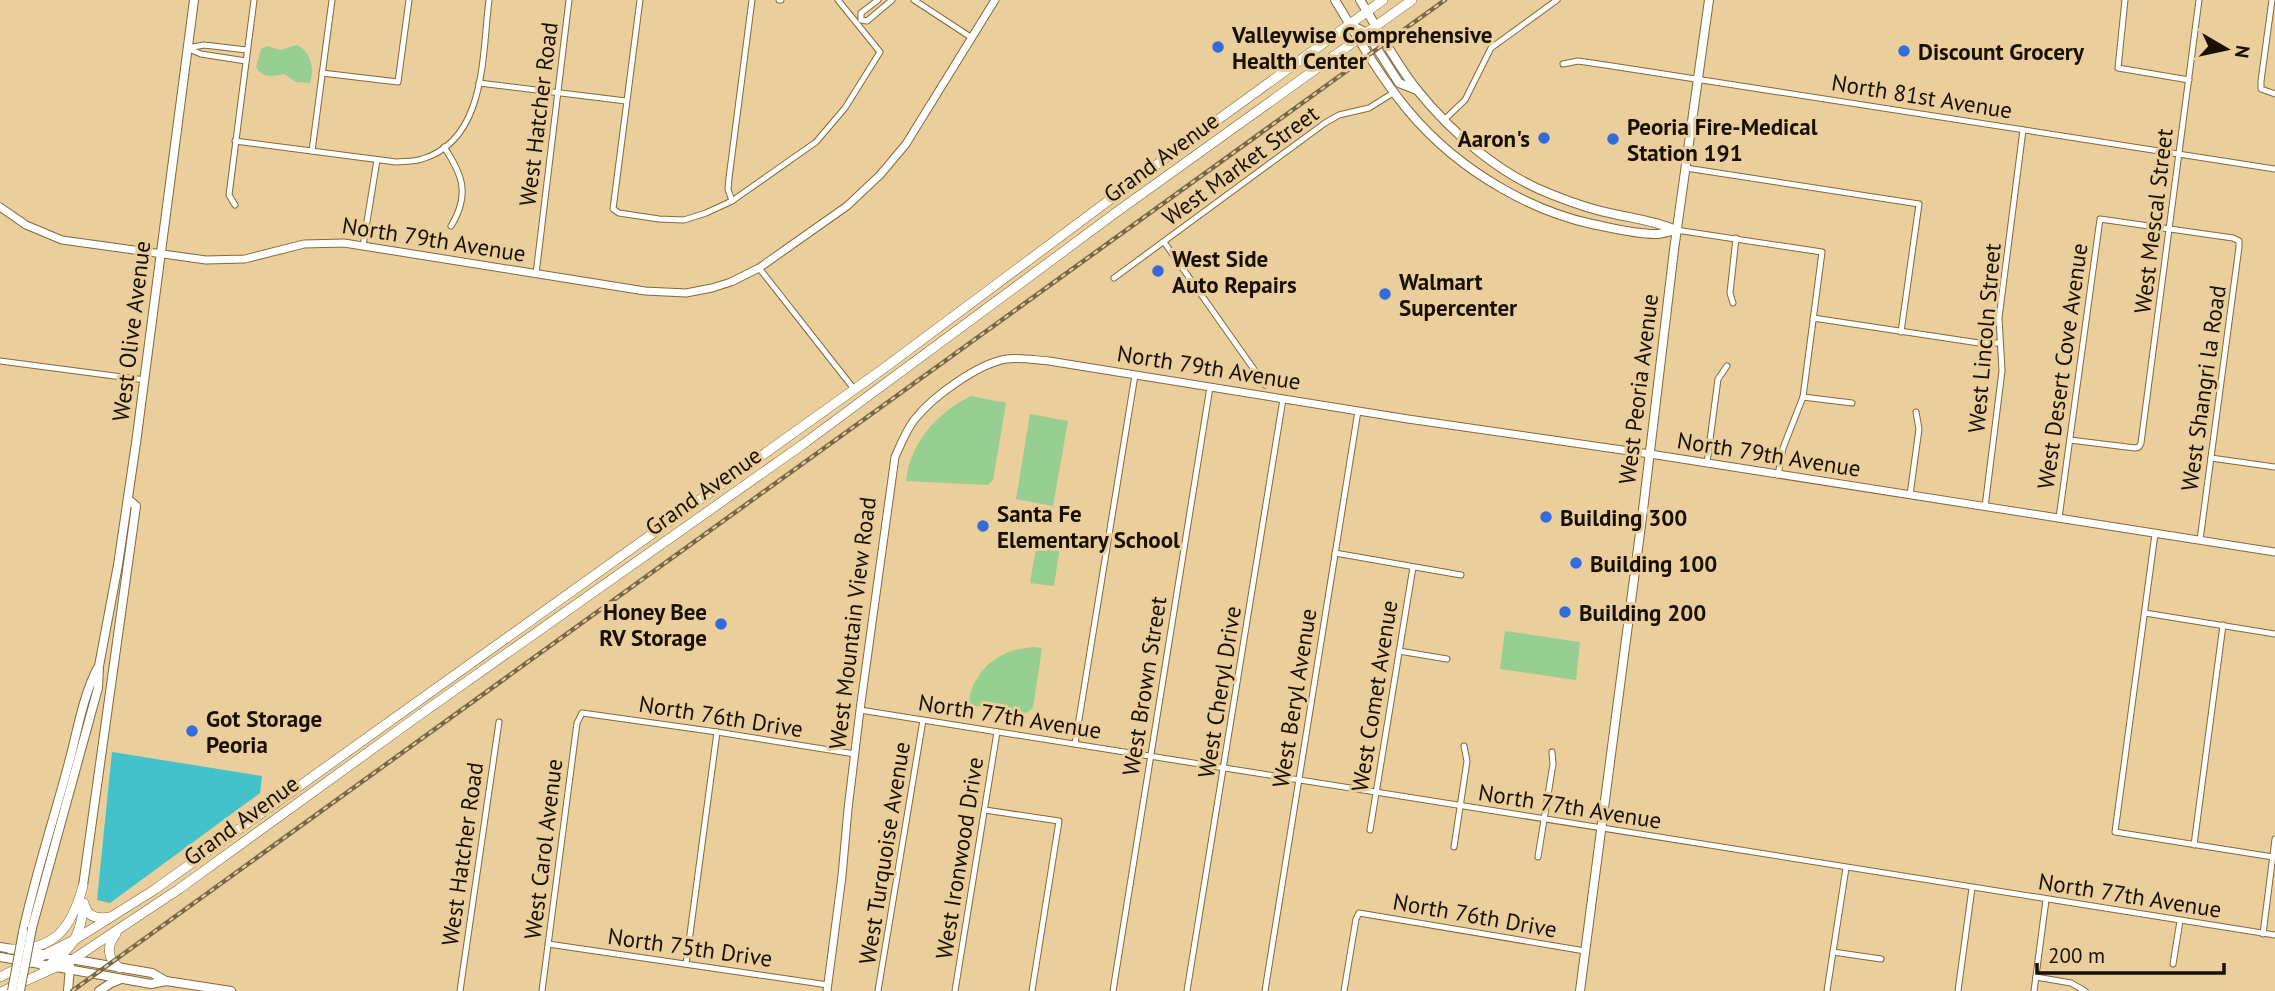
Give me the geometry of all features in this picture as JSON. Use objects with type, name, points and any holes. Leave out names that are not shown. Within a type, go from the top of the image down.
[{"type":"highway","name":"Grand Avenue","points":[[53,961],[76,939],[115,916],[853,389],[1383,0]]},
{"type":"highway","name":"Grand Avenue","points":[[0,977],[33,962],[53,961],[71,965],[812,437],[1118,211],[1412,0]]},
{"type":"highway","points":[[508,635],[515,647]]},
{"type":"highway","points":[[83,887],[85,909],[92,916],[115,916]]},
{"type":"highway","points":[[5,948],[23,950],[59,934],[76,912],[83,887]]},
{"type":"highway","points":[[76,939],[82,924],[84,903]]},
{"type":"highway","points":[[118,931],[111,940],[109,952],[113,962],[120,968]]},
{"type":"highway","points":[[71,965],[87,933]]},
{"type":"highway","points":[[3,991],[31,978],[53,961]]},
{"type":"main road","name":"West Olive Avenue","points":[[128,531],[135,506],[128,499],[194,0]]},
{"type":"main road","points":[[1335,0],[1393,93],[1436,142],[1483,178],[1532,205],[1570,219],[1655,234],[1676,230]]},
{"type":"main road","points":[[1360,0],[1417,90],[1444,120],[1495,163],[1522,181],[1552,195],[1604,212],[1657,222],[1676,230]]},
{"type":"main road","name":"West Peoria Avenue","points":[[1580,991],[1650,454],[1676,230],[1709,0]]},
{"type":"main road","points":[[1349,24],[1367,33],[1399,83],[1417,90]]},
{"type":"main road","points":[[1483,178],[1495,163]]},
{"type":"main road","points":[[20,991],[53,849],[79,764],[98,688],[99,666],[128,531]]},
{"type":"main road","points":[[83,887],[110,696],[128,531]]},
{"type":"main road","points":[[12,991],[33,885],[89,685],[99,666]]},
{"type":"main road","points":[[5,948],[53,961]]},
{"type":"main road","points":[[0,957],[33,962]]},
{"type":"main road","points":[[71,965],[152,973],[166,981],[199,989],[232,991]]},
{"type":"main road","points":[[71,965],[150,984],[166,981]]},
{"type":"main road","points":[[68,991],[71,965]]},
{"type":"main road","points":[[99,991],[122,979]]},
{"type":"street","points":[[234,205],[229,195],[254,0]]},
{"type":"street","points":[[312,151],[332,0]]},
{"type":"street","points":[[322,72],[398,82],[409,0]]},
{"type":"street","points":[[235,141],[396,162],[423,159],[444,147],[458,134],[471,115],[477,100],[489,0]]},
{"type":"street","name":"West Hatcher Road","points":[[536,274],[569,0]]},
{"type":"street","points":[[640,0],[612,209],[619,213],[659,219],[684,219],[706,213],[732,201],[816,142],[845,108],[880,52],[859,22],[838,0]]},
{"type":"street","points":[[732,201],[728,188],[752,0]]},
{"type":"street","points":[[859,22],[861,13],[878,0]]},
{"type":"street","points":[[859,22],[867,21],[892,0]]},
{"type":"street","points":[[915,0],[972,38]]},
{"type":"street","name":"North 79th Avenue","points":[[0,207],[26,225],[62,240],[220,261],[245,259],[304,244],[331,242],[654,292],[686,293],[704,290],[731,282],[759,268],[847,205],[880,175],[915,131],[995,0]]},
{"type":"street","points":[[1444,120],[1465,100],[1491,48],[1557,0]]},
{"type":"street","points":[[2125,0],[2118,68],[2189,80]]},
{"type":"street","name":"West Mescal Street","points":[[2070,440],[2139,447],[2199,0]]},
{"type":"street","points":[[2272,0],[2261,89],[2275,94]]},
{"type":"street","points":[[187,48],[204,45],[247,50]]},
{"type":"street","points":[[187,48],[201,54],[246,61]]},
{"type":"street","name":"North 81st Avenue","points":[[1563,64],[1578,61],[2275,169]]},
{"type":"street","points":[[479,83],[626,100]]},
{"type":"street","name":"West Market Street","points":[[1114,278],[1325,123],[1339,115],[1369,108],[1393,93]]},
{"type":"street","name":"West Lincoln Street","points":[[1985,507],[2002,371],[1998,318],[2023,130]]},
{"type":"street","points":[[444,147],[463,182],[457,217],[451,226]]},
{"type":"street","points":[[363,246],[377,160]]},
{"type":"street","points":[[1686,168],[1919,204],[1901,332]]},
{"type":"street","name":"West Desert Cove Avenue","points":[[2059,518],[2100,219],[2169,229]]},
{"type":"street","name":"West Shangri la Road","points":[[2169,229],[2239,241],[2200,540]]},
{"type":"street","points":[[1676,230],[1822,252],[1803,397],[1783,448],[1778,475]]},
{"type":"street","points":[[1733,303],[1730,293],[1737,238]]},
{"type":"street","points":[[1164,242],[1265,385]]},
{"type":"street","points":[[759,268],[853,389]]},
{"type":"street","points":[[1813,318],[1979,343],[2000,343]]},
{"type":"street","name":"West Mountain View Road","points":[[827,988],[860,710],[895,457],[916,418],[930,403],[960,381],[987,365],[1010,358],[1049,361]]},
{"type":"street","points":[[0,361],[145,380]]},
{"type":"street","name":"North 79th Avenue","points":[[1049,361],[2275,552]]},
{"type":"street","points":[[1707,463],[1718,379],[1727,366]]},
{"type":"street","points":[[1075,744],[1135,375]]},
{"type":"street","name":"West Brown Street","points":[[1112,991],[1210,387]]},
{"type":"street","points":[[1803,397],[1852,403]]},
{"type":"street","name":"West Cheryl Drive","points":[[1187,991],[1283,399]]},
{"type":"street","name":"West Beryl Avenue","points":[[1265,991],[1357,411]]},
{"type":"street","points":[[1910,495],[1919,429],[1916,412]]},
{"type":"street","points":[[2211,458],[2275,467]]},
{"type":"street","points":[[2155,534],[2115,832],[2273,857]]},
{"type":"street","points":[[1335,553],[1461,575]]},
{"type":"street","name":"West Comet Avenue","points":[[1370,830],[1413,567]]},
{"type":"street","points":[[2144,613],[2275,634]]},
{"type":"street","points":[[2194,845],[2223,625]]},
{"type":"street","points":[[1399,651],[1447,659]]},
{"type":"street","name":"North 77th Avenue","points":[[860,710],[2275,936]]},
{"type":"street","name":"North 76th Drive","points":[[582,713],[855,754]]},
{"type":"street","name":"West Carol Avenue","points":[[542,991],[577,723],[582,713]]},
{"type":"street","name":"West Turquoise Avenue","points":[[878,991],[923,720]]},
{"type":"street","name":"West Hatcher Road","points":[[460,991],[499,722]]},
{"type":"street","points":[[686,964],[717,732]]},
{"type":"street","name":"West Ironwood Drive","points":[[956,991],[998,732]]},
{"type":"street","points":[[1454,847],[1467,761],[1464,746]]},
{"type":"street","points":[[1538,857],[1553,764],[1552,752]]},
{"type":"street","points":[[985,810],[1059,821],[1032,991]]},
{"type":"street","points":[[2263,934],[2275,839]]},
{"type":"street","points":[[1826,991],[1846,867]]},
{"type":"street","points":[[1958,991],[1972,888]]},
{"type":"street","points":[[2035,991],[2046,900]]},
{"type":"street","name":"North 76th Drive","points":[[1344,991],[1359,913],[1585,951]]},
{"type":"street","points":[[2173,964],[2180,921]]},
{"type":"street","name":"North 75th Drive","points":[[548,944],[827,988]]},
{"type":"street","points":[[1833,952],[1881,959]]},
{"type":"street","points":[[2036,977],[2071,983],[2085,991]]},
{"type":"green space","points":[[297,45],[306,52],[311,61],[310,83],[296,82],[284,74],[265,75],[256,67],[261,49],[268,46],[280,50]]},
{"type":"green space","points":[[971,396],[1006,403],[993,480],[988,485],[906,481],[913,454],[927,430],[947,411]]},
{"type":"green space","points":[[1030,414],[1068,421],[1053,506],[1016,499]]},
{"type":"green space","points":[[1037,542],[1060,546],[1054,586],[1030,583]]},
{"type":"green space","points":[[1505,631],[1580,642],[1576,680],[1500,669]]},
{"type":"green space","points":[[1042,648],[1033,708],[1026,713],[968,705],[976,681],[990,663],[1010,652]]},
{"type":"water","points":[[112,752],[262,776],[260,793],[110,903],[97,900]]},
{"type":"railway","points":[[72,991],[1445,0]]},
{"type":"place","name":"Valleywise Comprehensive Health Center","points":[[1218,47]]},
{"type":"place","name":"Discount Grocery","points":[[1904,51]]},
{"type":"place","name":"Aaron's","points":[[1544,138]]},
{"type":"place","name":"Peoria Fire-Medical Station 191","points":[[1613,139]]},
{"type":"place","name":"West Side Auto Repairs","points":[[1158,271]]},
{"type":"place","name":"Walmart Supercenter","points":[[1385,294]]},
{"type":"place","name":"Building 300","points":[[1546,517]]},
{"type":"place","name":"Santa Fe Elementary School","points":[[983,526]]},
{"type":"place","name":"Building 100","points":[[1576,563]]},
{"type":"place","name":"Building 200","points":[[1565,612]]},
{"type":"place","name":"Honey Bee RV Storage","points":[[721,624]]},
{"type":"place","name":"Got Storage Peoria","points":[[192,731]]}]
